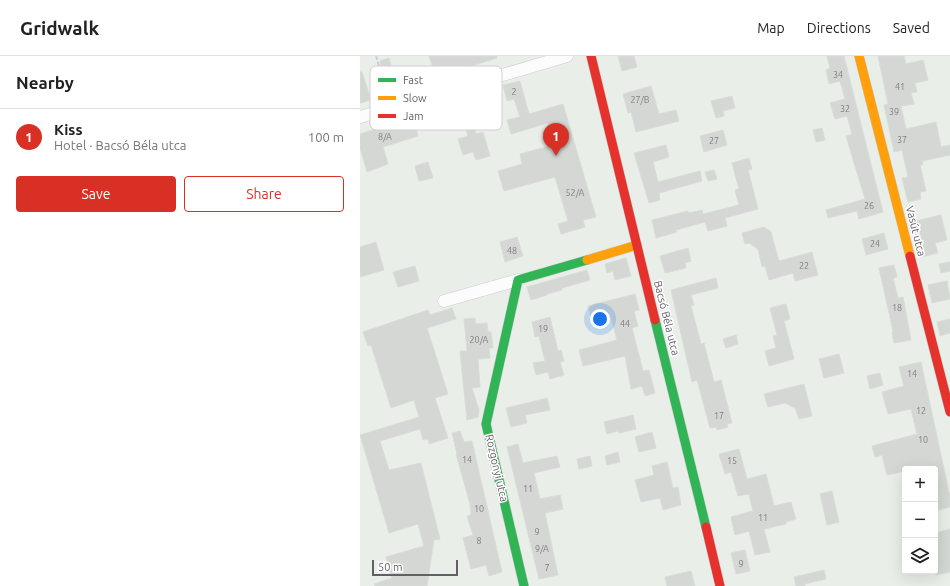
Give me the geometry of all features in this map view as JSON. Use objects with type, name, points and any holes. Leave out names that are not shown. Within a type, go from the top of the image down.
[{"type":"street","points":[[502,75],[567,56]]},
{"type":"street","name":"Bacsó Béla utca","points":[[591,56],[720,586]]},
{"type":"street","name":"Vasút utca","points":[[859,56],[950,412]]},
{"type":"street","points":[[360,117],[370,114]]},
{"type":"street","points":[[444,301],[637,245]]},
{"type":"street","name":"Rozgonyi utca","points":[[518,280],[486,424],[524,586]]},
{"type":"path","points":[[376,56],[379,66]]},
{"type":"building","points":[[429,56],[497,56],[497,58],[471,66],[432,66]]},
{"type":"building","points":[[618,56],[634,56],[637,67],[622,71]]},
{"type":"building","points":[[827,56],[844,56],[883,212],[859,219],[857,211],[828,218],[826,210],[865,199],[846,136],[852,134],[847,116],[835,119],[830,103],[845,99],[840,81],[829,84],[826,70],[830,68]]},
{"type":"building","points":[[878,56],[904,56],[906,64],[923,60],[928,80],[915,83],[917,92],[911,93],[914,104],[901,106],[906,129],[936,122],[941,147],[950,145],[950,155],[922,161],[923,165],[920,165],[926,191],[920,192],[921,199],[908,202],[902,178],[908,177],[902,150],[894,152],[884,105],[888,104]]},
{"type":"building","points":[[389,58],[391,66],[381,66],[380,61]]},
{"type":"building","points":[[360,72],[362,72],[370,100],[360,103]]},
{"type":"building","points":[[520,81],[529,114],[563,104],[596,217],[583,220],[585,227],[561,234],[558,224],[568,221],[555,177],[504,191],[498,171],[522,164],[520,154],[554,145],[548,123],[511,134],[507,120],[520,117],[514,99],[507,101],[503,85]]},
{"type":"building","points":[[651,86],[659,114],[676,110],[679,121],[636,132],[631,112],[628,113],[623,94]]},
{"type":"building","points":[[732,96],[735,108],[723,111],[724,116],[716,118],[711,101]]},
{"type":"building","points":[[822,128],[825,140],[816,142],[813,130]]},
{"type":"building","points":[[372,130],[416,130],[418,136],[383,147],[388,164],[367,172],[360,148],[360,134]]},
{"type":"building","points":[[466,130],[475,130],[476,134],[483,132],[490,156],[476,160],[473,152],[463,155],[458,139],[468,136]]},
{"type":"building","points":[[723,130],[727,145],[704,152],[700,136]]},
{"type":"building","points":[[666,145],[669,157],[653,162],[658,182],[700,171],[702,181],[659,193],[660,200],[649,203],[634,153]]},
{"type":"building","points":[[749,158],[752,169],[748,170],[758,209],[725,218],[727,226],[708,231],[705,222],[676,230],[677,232],[656,238],[652,220],[688,211],[688,213],[702,210],[703,214],[739,205],[735,190],[739,189],[732,163]]},
{"type":"building","points":[[428,162],[433,178],[419,181],[415,166]]},
{"type":"building","points":[[714,170],[717,179],[708,181],[705,172]]},
{"type":"building","points":[[941,215],[947,240],[935,243],[938,253],[922,257],[912,222]]},
{"type":"building","points":[[764,227],[771,232],[779,261],[812,252],[818,275],[795,281],[793,273],[769,280],[765,266],[762,267],[758,249],[749,243],[745,244],[742,233]]},
{"type":"building","points":[[884,233],[888,249],[866,255],[862,239]]},
{"type":"building","points":[[517,237],[523,256],[505,262],[500,242]]},
{"type":"building","points":[[376,242],[384,270],[360,277],[360,247]]},
{"type":"building","points":[[688,248],[691,261],[685,263],[686,268],[665,273],[660,256]]},
{"type":"building","points":[[626,258],[631,276],[615,280],[613,271],[607,273],[605,264]]},
{"type":"building","points":[[950,262],[950,271],[941,273],[939,264]]},
{"type":"building","points":[[894,265],[897,277],[893,278],[898,298],[903,297],[911,340],[894,343],[893,331],[879,268]]},
{"type":"building","points":[[415,266],[419,281],[398,287],[393,272]]},
{"type":"building","points":[[587,270],[590,280],[562,288],[562,290],[531,300],[527,287]]},
{"type":"building","points":[[716,278],[718,288],[691,295],[694,305],[691,306],[701,344],[704,343],[714,382],[721,380],[732,423],[727,424],[728,427],[717,430],[716,427],[710,428],[697,380],[692,382],[671,290]]},
{"type":"building","points":[[947,281],[950,299],[932,303],[928,285]]},
{"type":"building","points":[[635,294],[639,310],[634,311],[638,326],[632,328],[643,371],[649,370],[655,393],[645,396],[642,386],[631,389],[625,356],[583,366],[579,350],[617,340],[610,314],[592,319],[588,306]]},
{"type":"building","points":[[786,304],[790,319],[784,321],[794,359],[769,366],[765,351],[776,348],[773,336],[777,335],[770,308]]},
{"type":"building","points":[[452,308],[456,319],[427,328],[448,394],[435,398],[448,438],[429,444],[428,439],[423,440],[420,429],[380,441],[389,470],[421,463],[440,539],[434,540],[427,586],[375,586],[374,584],[392,578],[386,557],[424,546],[418,524],[389,533],[360,435],[419,417],[414,400],[391,408],[371,345],[368,346],[363,332],[428,310],[430,315]]},
{"type":"building","points":[[550,317],[558,351],[561,350],[564,361],[560,362],[564,375],[550,379],[548,372],[536,375],[533,363],[545,361],[539,336],[535,337],[532,322]]},
{"type":"building","points":[[475,318],[476,324],[487,323],[488,332],[491,332],[493,348],[489,348],[490,358],[478,359],[480,387],[472,388],[479,410],[478,417],[467,420],[460,351],[467,351],[464,319]]},
{"type":"building","points":[[950,319],[950,333],[940,336],[937,322]]},
{"type":"building","points":[[736,335],[738,344],[726,348],[723,339]]},
{"type":"building","points":[[839,354],[844,373],[824,378],[819,359]]},
{"type":"building","points":[[921,362],[950,497],[950,507],[938,510],[938,466],[902,466],[902,472],[887,475],[882,455],[875,457],[872,446],[917,434],[911,409],[888,414],[882,392],[904,386],[899,367]]},
{"type":"building","points":[[880,373],[883,385],[870,389],[867,376]]},
{"type":"building","points":[[804,384],[812,416],[799,419],[795,408],[785,403],[768,407],[764,394]]},
{"type":"building","points":[[547,398],[550,410],[525,415],[527,423],[511,427],[506,408]]},
{"type":"building","points":[[633,415],[636,429],[607,434],[604,422]]},
{"type":"building","points":[[460,431],[464,442],[472,441],[502,572],[489,576],[486,565],[471,569],[463,538],[473,535],[467,516],[471,515],[470,504],[456,454],[452,433]]},
{"type":"building","points":[[652,432],[656,448],[639,452],[635,437]]},
{"type":"building","points":[[518,444],[523,463],[557,456],[560,467],[534,473],[540,499],[560,495],[563,509],[545,513],[558,575],[539,579],[507,447]]},
{"type":"building","points":[[739,449],[747,479],[766,474],[774,506],[791,502],[796,519],[786,522],[786,524],[764,529],[770,552],[755,555],[749,531],[735,535],[731,517],[753,511],[749,494],[738,496],[731,472],[725,474],[719,454]]},
{"type":"building","points":[[618,452],[620,462],[607,465],[605,456]]},
{"type":"building","points":[[590,456],[592,466],[579,469],[577,459]]},
{"type":"building","points":[[667,462],[673,488],[678,487],[681,505],[663,510],[660,498],[641,502],[635,480],[654,475],[652,466]]},
{"type":"building","points":[[832,491],[839,522],[827,525],[820,494]]},
{"type":"building","points":[[950,529],[950,572],[935,575],[938,574],[938,532]]},
{"type":"building","points":[[745,550],[750,571],[736,574],[731,553]]},
{"type":"building","points":[[824,570],[826,579],[805,584],[805,586],[796,586],[794,577]]},
{"type":"building","points":[[691,571],[695,586],[667,586],[665,577]]},
{"type":"traffic: fast","points":[[524,586],[486,424],[518,280],[587,260]]},
{"type":"traffic: fast","points":[[655,320],[706,527]]},
{"type":"traffic: slow","points":[[859,56],[910,256]]},
{"type":"traffic: slow","points":[[587,260],[637,245]]},
{"type":"traffic: jam","points":[[591,56],[655,320]]},
{"type":"traffic: jam","points":[[910,256],[950,412]]},
{"type":"traffic: jam","points":[[706,527],[720,586]]},
{"type":"place","name":"Kiss","points":[[556,156]]}]
